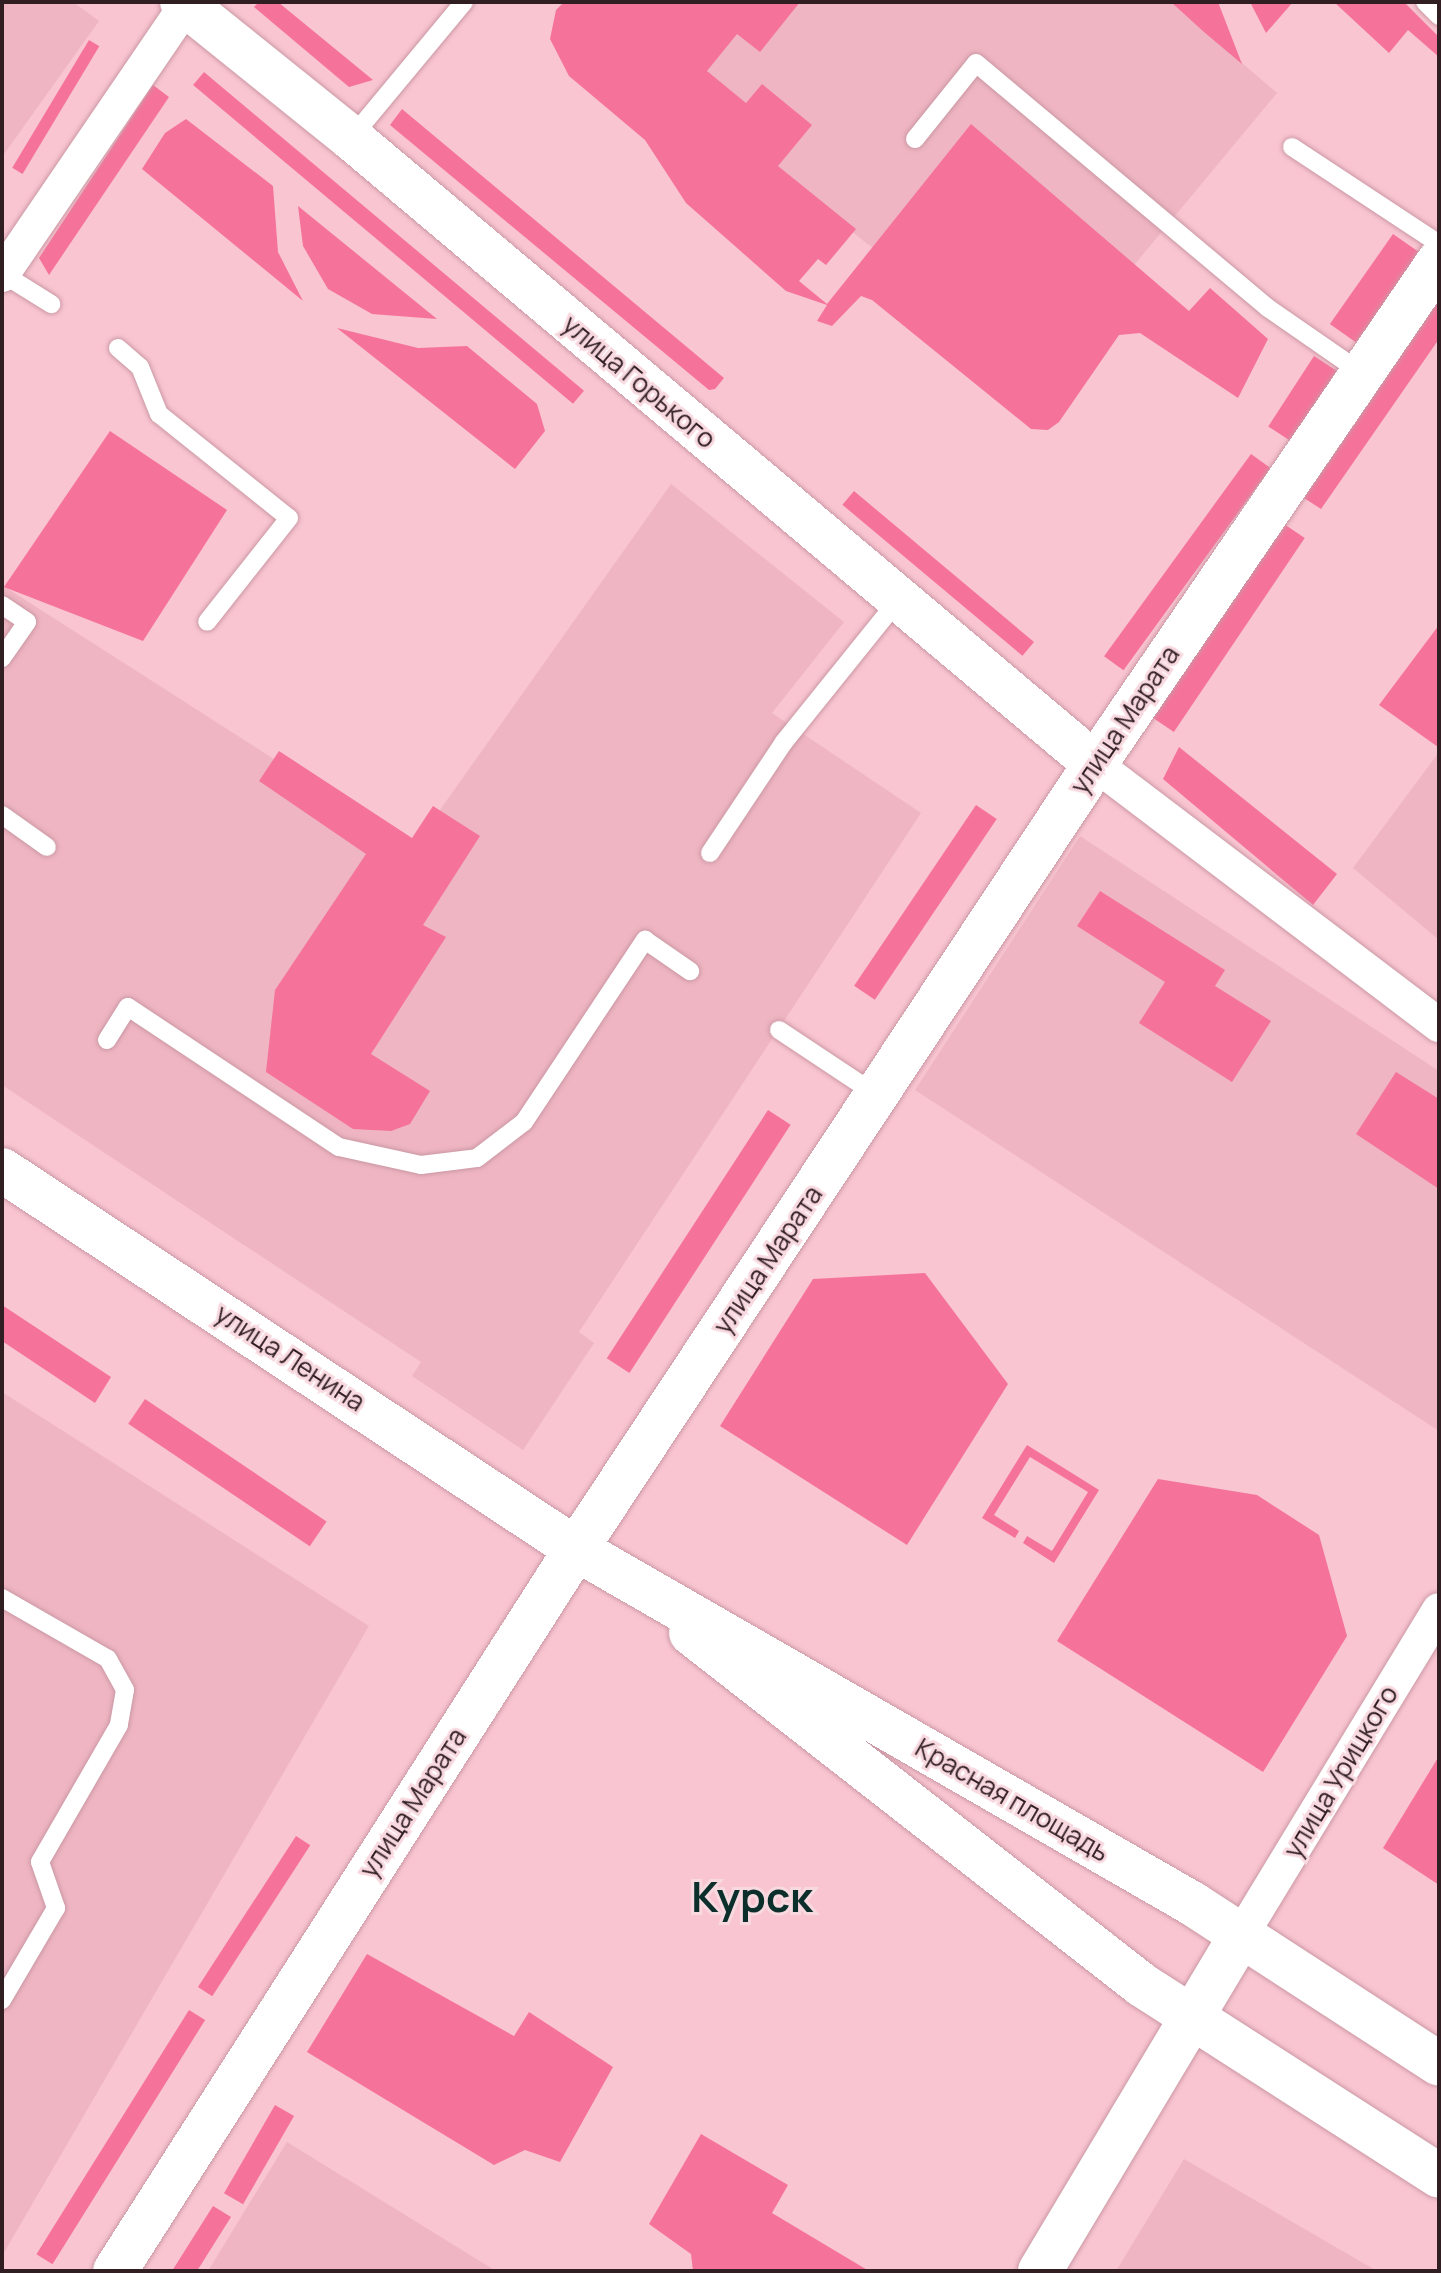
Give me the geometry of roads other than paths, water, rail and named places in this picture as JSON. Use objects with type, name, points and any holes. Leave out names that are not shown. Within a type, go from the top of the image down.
[{"type":"street","name":"улица Горького","points":[[185,3],[351,138],[1095,764]]},
{"type":"street","points":[[2,274],[185,3]]},
{"type":"street","name":"улица Марата","points":[[115,2271],[576,1549],[1095,764],[1439,261]]},
{"type":"street","points":[[1095,764],[1439,1025]]},
{"type":"street","name":"улица Ленина","points":[[2,1170],[576,1549]]},
{"type":"street","points":[[576,1549],[794,1708],[1142,1985],[1439,2176]]},
{"type":"street","name":"Красная площадь","points":[[576,1549],[1242,1934],[1439,2064]]},
{"type":"street","name":"улица Урицкого","points":[[1242,1934],[1439,1610]]},
{"type":"street","points":[[1040,2271],[1242,1934]]},
{"type":"lane","points":[[351,138],[464,2]]},
{"type":"lane","points":[[1425,2],[1439,16]]},
{"type":"lane","points":[[915,139],[976,63],[1268,308],[1362,373]]},
{"type":"lane","points":[[1292,147],[1439,244]]},
{"type":"lane","points":[[2,274],[51,304]]},
{"type":"lane","points":[[118,348],[140,367],[159,414],[289,518],[207,622]]},
{"type":"lane","points":[[710,853],[784,742],[898,600]]},
{"type":"lane","points":[[2,605],[27,622],[2,658]]},
{"type":"lane","points":[[2,815],[47,847]]},
{"type":"lane","points":[[107,1040],[128,1007],[339,1147],[435,1163],[477,1158],[524,1122],[645,940],[690,971]]},
{"type":"lane","points":[[779,1030],[877,1095]]},
{"type":"lane","points":[[2,1598],[108,1659],[119,1674],[125,1699],[119,1725],[40,1862],[56,1908],[2,2000]]},
{"type":"district","name":"Курск","points":[[752,1896]]}]
